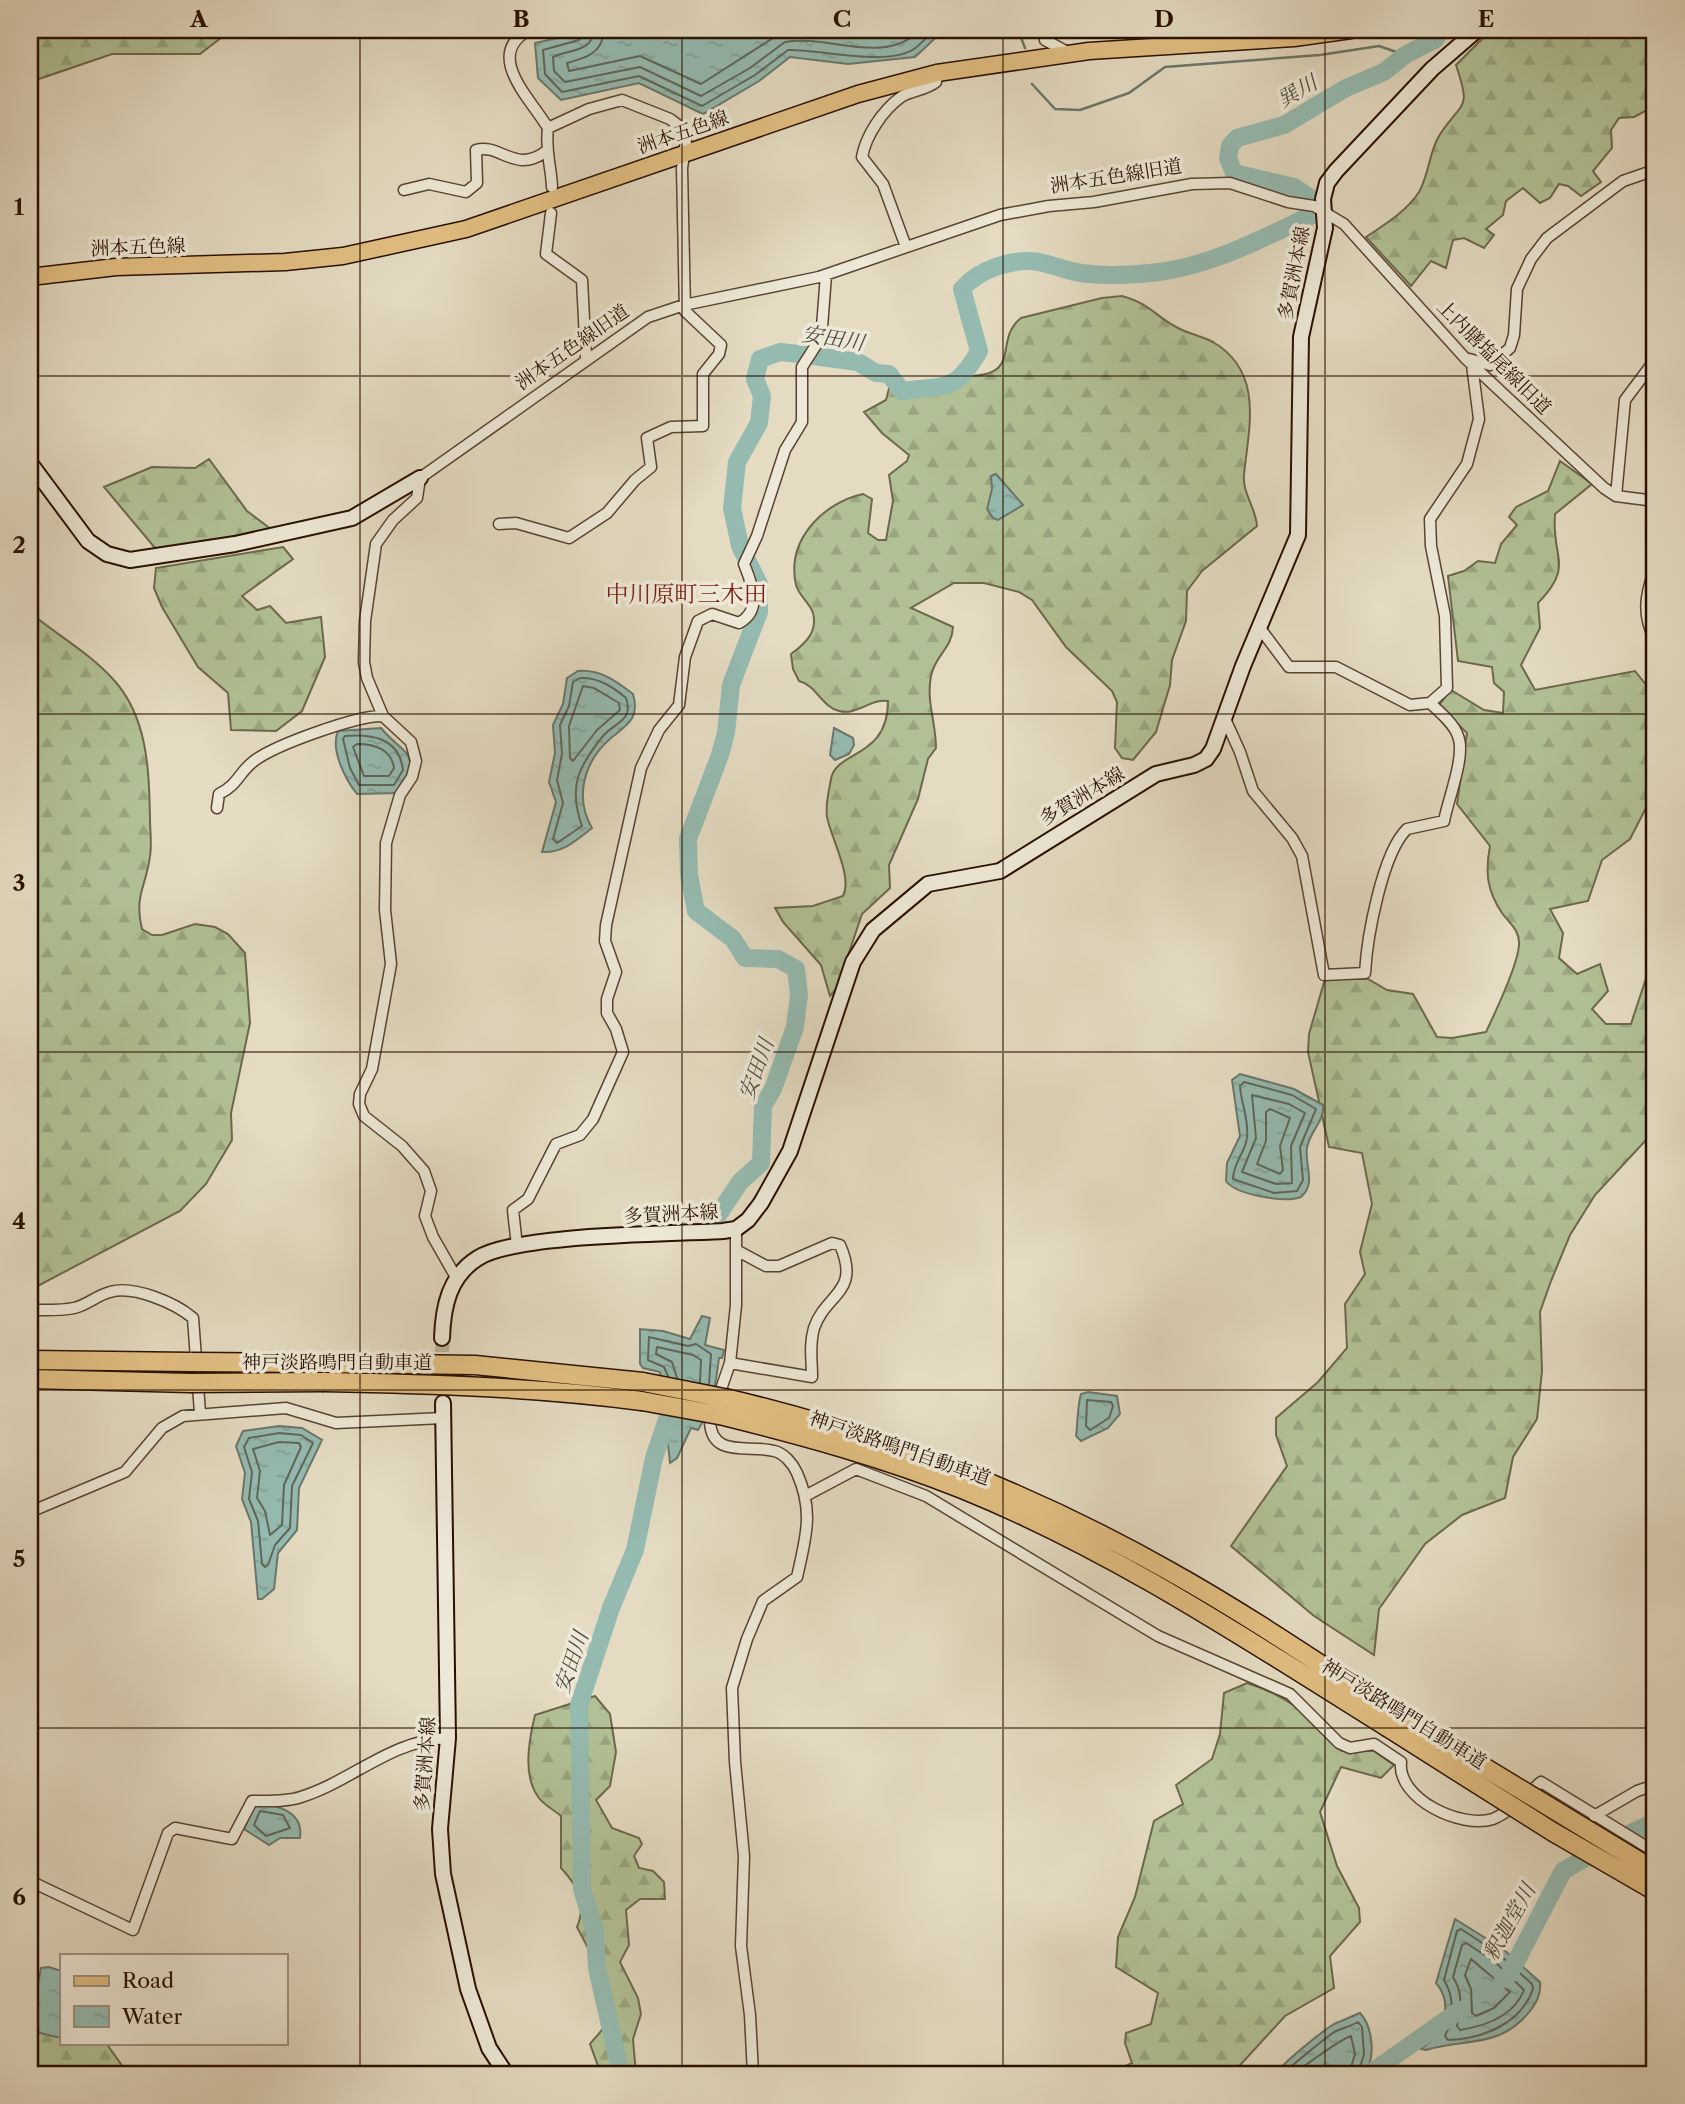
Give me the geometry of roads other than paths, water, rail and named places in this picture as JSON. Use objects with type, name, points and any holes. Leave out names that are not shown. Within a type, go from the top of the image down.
[{"type":"highway","name":"神戸淡路鳴門自動車道","points":[[30,1360],[475,1365],[643,1382],[727,1407],[962,1489],[1030,1519],[1166,1591],[1655,1871]]},
{"type":"highway","name":"神戸淡路鳴門自動車道","points":[[30,1379],[486,1385],[727,1407]]},
{"type":"highway","name":"神戸淡路鳴門自動車道","points":[[1391,1720],[1553,1832],[1655,1891]]},
{"type":"main road","name":"洲本五色線","points":[[30,277],[116,267],[271,263],[343,256],[466,229],[858,94],[937,73],[1069,53],[1294,38],[1351,30]]},
{"type":"main road","name":"多賀洲本線","points":[[442,1338],[443,1307],[457,1279],[478,1258],[517,1246],[736,1228],[748,1220],[761,1203],[790,1150],[853,962],[873,930],[928,884],[999,871],[1156,774],[1206,759],[1226,721],[1259,627],[1298,535],[1301,337],[1325,228],[1318,209],[1327,183],[1336,170],[1432,69],[1477,30]]},
{"type":"main road","name":"洲本五色線旧道","points":[[30,463],[88,541],[107,554],[130,560],[235,544],[344,520],[365,513],[420,478]]},
{"type":"main road","name":"多賀洲本線","points":[[443,1411],[448,1738],[440,1829],[443,1874],[468,1989],[489,2048],[506,2074]]},
{"type":"street","points":[[529,30],[520,34],[510,47],[509,69],[548,128],[545,152],[551,173],[551,187]]},
{"type":"street","points":[[1047,30],[1045,40],[1069,53]]},
{"type":"street","points":[[906,247],[883,184],[862,157],[872,129],[902,96],[927,90],[936,82],[937,73]]},
{"type":"street","points":[[499,524],[516,523],[569,538],[607,513],[635,480],[648,470],[652,456],[647,438],[671,427],[703,426],[703,374],[719,354],[721,345],[687,315],[684,305],[683,129],[670,119],[622,100],[589,109],[548,128]]},
{"type":"street","points":[[404,190],[429,184],[466,192],[477,183],[476,150],[482,148],[513,160],[535,160],[545,152]]},
{"type":"street","points":[[1259,627],[1289,667],[1336,667],[1410,705],[1430,703],[1447,688],[1445,617],[1431,546],[1430,519],[1467,464],[1479,419],[1468,361],[1490,365],[1510,348],[1514,335],[1517,289],[1531,260],[1547,238],[1623,181],[1655,170]]},
{"type":"street","name":"洲本五色線旧道","points":[[420,478],[586,358],[648,317],[684,305],[826,275],[1000,215],[1192,184],[1230,183],[1318,209]]},
{"type":"street","name":"上内膳塩尾線旧道","points":[[1318,209],[1344,224],[1468,361],[1604,488],[1616,496]]},
{"type":"street","points":[[551,213],[546,254],[582,280],[586,358]]},
{"type":"street","points":[[517,1246],[513,1210],[528,1199],[556,1144],[580,1135],[593,1119],[623,1052],[617,1029],[607,1013],[607,999],[616,972],[604,933],[641,768],[659,730],[679,705],[685,657],[698,621],[712,614],[739,623],[749,614],[754,603],[754,591],[746,558],[785,450],[802,422],[801,373],[822,327],[826,275]]},
{"type":"street","points":[[1655,359],[1625,400],[1616,496],[1655,500]]},
{"type":"street","points":[[420,478],[417,498],[384,530],[374,555],[364,662],[383,716],[411,742],[416,761],[412,777],[400,795],[386,843],[385,911],[391,964],[372,1069],[359,1104],[364,1116],[402,1146],[424,1171],[431,1191],[425,1216],[433,1237],[457,1279]]},
{"type":"street","points":[[1655,568],[1644,600],[1647,625],[1655,641]]},
{"type":"street","points":[[1226,721],[1240,752],[1252,791],[1292,838],[1301,856],[1324,975],[1365,973],[1367,941],[1389,853],[1407,829],[1444,821],[1448,795],[1457,775],[1460,744],[1458,734],[1430,703]]},
{"type":"street","points":[[216,808],[219,794],[233,788],[251,763],[268,752],[316,732],[383,716]]},
{"type":"street","points":[[736,1228],[736,1306],[730,1363],[710,1421],[715,1440],[734,1449],[775,1451],[793,1464],[807,1495],[808,1527],[797,1577],[763,1601],[747,1639],[732,1689],[735,1762],[744,1856],[741,1946],[750,2014],[753,2074]]},
{"type":"street","points":[[730,1363],[812,1377],[809,1350],[815,1326],[848,1274],[847,1261],[840,1245],[832,1243],[779,1266],[766,1266],[736,1250]]},
{"type":"street","points":[[30,1310],[71,1309],[89,1304],[110,1292],[128,1292],[183,1309],[193,1318],[200,1413]]},
{"type":"street","points":[[30,1512],[125,1472],[162,1428],[183,1416],[286,1408],[336,1423],[443,1411]]},
{"type":"street","points":[[807,1495],[856,1469],[926,1496],[1158,1636],[1290,1694],[1339,1743],[1350,1748],[1374,1744],[1401,1762],[1402,1781],[1409,1790],[1440,1812],[1489,1820],[1499,1816],[1541,1782],[1655,1852]]},
{"type":"street","points":[[30,1881],[133,1930],[168,1833],[175,1828],[232,1839],[252,1801],[302,1797],[388,1753],[430,1739],[448,1738]]},
{"type":"street","points":[[1594,1816],[1637,1791],[1655,1785]]},
{"type":"water","points":[[581,30],[944,30],[915,57],[848,64],[790,57],[759,81],[703,114],[639,83],[561,100],[538,78],[535,43],[576,34]]},
{"type":"water","points":[[996,474],[1023,505],[998,520],[993,518],[987,509],[992,489],[991,476]]},
{"type":"water","points":[[578,671],[601,674],[633,694],[634,715],[602,747],[588,768],[583,792],[592,828],[563,848],[542,852],[556,802],[549,782],[555,753],[553,725],[563,704],[567,678]]},
{"type":"water","points":[[381,728],[408,755],[410,761],[406,779],[398,793],[357,794],[337,755],[338,731]]},
{"type":"water","points":[[834,728],[853,738],[854,745],[849,754],[835,760],[830,755]]},
{"type":"water","points":[[1240,1074],[1294,1089],[1323,1105],[1322,1116],[1308,1142],[1309,1180],[1306,1192],[1301,1197],[1284,1199],[1250,1194],[1226,1181],[1227,1163],[1240,1136],[1232,1080]]},
{"type":"water","points":[[702,1316],[710,1318],[705,1345],[724,1350],[722,1358],[719,1358],[713,1395],[703,1422],[698,1430],[691,1428],[677,1458],[670,1463],[660,1372],[643,1368],[640,1364],[640,1329],[663,1331],[690,1339]]},
{"type":"water","points":[[1088,1392],[1117,1396],[1120,1414],[1108,1428],[1081,1441],[1076,1436],[1079,1405],[1081,1394]]},
{"type":"water","points":[[279,1426],[302,1428],[322,1440],[299,1488],[297,1530],[278,1553],[274,1589],[262,1599],[258,1599],[251,1522],[242,1499],[245,1473],[236,1446],[243,1431]]},
{"type":"water","points":[[255,1804],[280,1808],[293,1815],[298,1821],[300,1838],[280,1838],[269,1845],[244,1829]]},
{"type":"water","points":[[1455,1919],[1503,1949],[1540,1982],[1539,1994],[1530,2011],[1507,2031],[1481,2040],[1421,2049],[1435,2035],[1443,2018],[1445,2000],[1436,1983]]},
{"type":"water","points":[[49,1967],[60,1971],[60,2038],[40,2033],[30,2024],[41,1968]]},
{"type":"water","points":[[1360,2013],[1368,2026],[1372,2044],[1370,2061],[1362,2074],[1276,2074],[1293,2056],[1329,2027]]},
{"type":"waterway","points":[[1018,30],[1025,48]]},
{"type":"waterway","name":"安田川","points":[[716,1218],[740,1182],[761,1163],[763,1106],[773,1089],[795,1027],[799,995],[796,969],[778,959],[745,958],[733,939],[696,911],[689,875],[688,839],[720,755],[726,733],[731,685],[759,612],[759,584],[740,546],[732,508],[737,462],[759,423],[762,396],[755,379],[760,359],[780,352],[858,362],[876,373],[889,374],[902,391],[948,385],[963,374],[979,351],[962,289],[997,266],[1029,261],[1098,275],[1171,270],[1232,252],[1310,216],[1309,197],[1294,187],[1234,173],[1228,158],[1230,146],[1237,138],[1284,125],[1346,88],[1384,72],[1405,55],[1436,39],[1441,30]]},
{"type":"waterway","points":[[1032,84],[1055,109],[1080,110],[1129,93],[1165,67],[1320,55],[1379,46],[1405,55]]},
{"type":"waterway","name":"安田川","points":[[621,2074],[597,1968],[595,1931],[582,1889],[579,1705],[611,1608],[635,1550],[654,1458],[673,1402]]},
{"type":"waterway","name":"釈迦堂川","points":[[1503,1979],[1509,1975],[1563,1871],[1618,1839],[1655,1822]]},
{"type":"waterway","name":"釈迦堂川","points":[[1369,2074],[1460,2010]]},
{"type":"tunnel","points":[[442,1338],[443,1396]]},
{"type":"district","name":"中川原町三木田","points":[[686,594]]},
{"type":"water label","name":"巽川","points":[[1297,91]]}]
